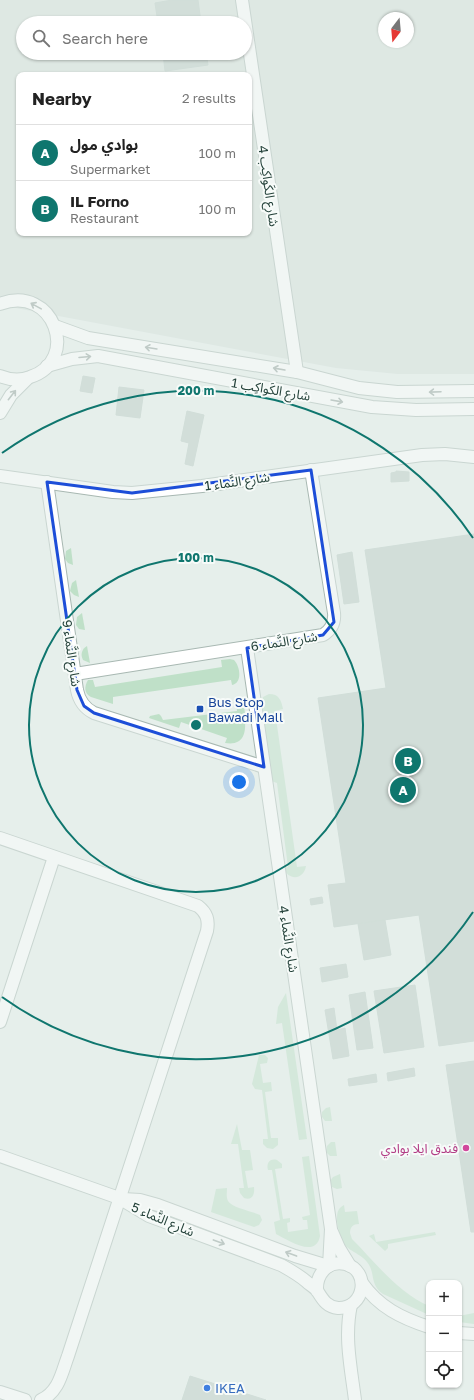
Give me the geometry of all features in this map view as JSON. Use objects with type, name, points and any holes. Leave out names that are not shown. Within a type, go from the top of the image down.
[{"type":"street","name":"شارع الكَواكِب 4","points":[[242,0],[244,16]]},
{"type":"street","name":"شارع الكَواكِب 4","points":[[251,60],[297,372]]},
{"type":"street","points":[[0,304],[6,301],[21,300],[35,304],[47,313],[55,326],[57,340],[57,347],[52,360],[38,374],[27,378],[14,380],[0,376]]},
{"type":"street","name":"شارع الكَواكِب 1","points":[[55,326],[88,338],[297,372],[359,388],[397,392],[474,391]]},
{"type":"street","name":"شارع الكَواكِب 1","points":[[47,366],[72,359],[98,356],[372,407],[416,410],[474,409]]},
{"type":"street","points":[[0,413],[11,395],[27,378]]},
{"type":"street","name":"شارع النَّماء 1","points":[[0,476],[113,492],[132,493],[202,486],[422,455],[445,454],[474,457]]},
{"type":"street","name":"شارع النَّماء 6","points":[[75,674],[247,648],[323,635],[327,633],[332,626],[334,613],[311,470]]},
{"type":"street","name":"شارع النَّماء 9","points":[[47,482],[78,696],[80,701],[88,710],[94,713],[264,767]]},
{"type":"street","name":"شارع النَّماء 4","points":[[247,648],[331,1230],[328,1266]]},
{"type":"street","points":[[0,838],[198,906],[204,911],[208,924],[205,939],[58,1384],[53,1392],[41,1400]]},
{"type":"street","points":[[0,1022],[54,857]]},
{"type":"street","points":[[0,1156],[119,1198]]},
{"type":"street","name":"شارع النَّماء 5","points":[[119,1198],[140,1200],[158,1205],[295,1256],[328,1266]]},
{"type":"street","name":"شارع النَّماء 5","points":[[119,1198],[149,1216],[281,1265],[318,1291]]},
{"type":"street","name":"شارع النَّماء 4","points":[[331,1230],[339,1248],[350,1266]]},
{"type":"street","points":[[347,1338],[340,1321],[329,1306],[324,1302],[318,1291],[317,1284],[322,1271],[328,1266],[336,1263],[343,1263],[356,1270],[362,1283],[360,1297],[353,1304],[348,1322],[347,1338],[355,1400]]},
{"type":"street","points":[[362,1283],[383,1306],[399,1315],[426,1326]]},
{"type":"street","points":[[329,1306],[344,1308],[353,1304],[364,1302],[383,1306]]},
{"type":"street","points":[[462,1333],[474,1334]]},
{"type":"street","points":[[0,1392],[25,1400]]},
{"type":"highlighted area","points":[[311,470],[334,622],[323,635],[247,648],[264,767],[94,713],[84,706],[77,690],[47,482],[132,493]]},
{"type":"shaded area","points":[[0,0],[474,0],[474,374],[398,374],[336,368],[0,305]]},
{"type":"green space","points":[[71,548],[73,565],[68,563],[65,559],[66,551]]},
{"type":"green space","points":[[76,580],[79,597],[70,591],[72,583]]},
{"type":"green space","points":[[82,613],[85,630],[79,629],[76,625],[77,617]]},
{"type":"green space","points":[[87,646],[90,663],[83,660],[82,656],[83,650]]},
{"type":"green space","points":[[221,660],[234,660],[239,670],[238,681],[232,685],[231,680],[113,697],[113,704],[91,697],[85,690],[88,680],[93,680],[95,687],[222,667]]},
{"type":"green space","points":[[269,694],[275,695],[279,698],[283,709],[275,711],[297,867],[306,866],[305,871],[296,877],[289,875],[284,868],[288,867],[277,783],[271,781],[260,704],[263,697]]},
{"type":"green space","points":[[236,702],[244,707],[245,730],[240,741],[236,743],[225,743],[227,738],[181,722],[179,728],[149,718],[150,716],[159,714],[163,720],[237,711]]},
{"type":"green space","points":[[286,993],[307,1139],[299,1140],[282,1023],[276,1024],[278,1007]]},
{"type":"green space","points":[[259,1055],[265,1055],[268,1058],[267,1063],[260,1064],[263,1083],[271,1082],[272,1091],[265,1092],[271,1138],[278,1138],[278,1145],[273,1149],[267,1148],[263,1144],[263,1139],[268,1139],[262,1090],[255,1089],[252,1084]]},
{"type":"green space","points":[[330,1107],[332,1121],[325,1121],[322,1117],[322,1112],[326,1108]]},
{"type":"green space","points":[[237,1124],[242,1150],[250,1150],[253,1170],[245,1171],[248,1188],[254,1187],[254,1190],[252,1197],[249,1199],[244,1198],[240,1193],[239,1188],[244,1188],[238,1144],[231,1144]]},
{"type":"green space","points":[[331,1142],[335,1142],[337,1156],[330,1156],[326,1152],[327,1146]]},
{"type":"green space","points":[[309,1156],[320,1236],[317,1243],[313,1246],[307,1247],[301,1246],[276,1234],[274,1222],[280,1220],[272,1170],[268,1170],[268,1165],[271,1160],[277,1160],[282,1164],[282,1168],[275,1169],[283,1219],[290,1218],[290,1222],[287,1223],[288,1232],[308,1229],[307,1220],[303,1220],[302,1217],[310,1215],[302,1157]]},
{"type":"green space","points":[[340,1174],[342,1188],[337,1189],[332,1187],[330,1181],[333,1177]]},
{"type":"green space","points":[[227,1188],[228,1201],[234,1206],[260,1215],[262,1220],[259,1225],[254,1227],[211,1212],[216,1189]]},
{"type":"green space","points":[[344,1205],[345,1212],[357,1211],[359,1224],[354,1225],[351,1228],[350,1233],[352,1239],[397,1285],[417,1300],[426,1304],[426,1314],[383,1294],[379,1290],[374,1282],[370,1266],[362,1257],[346,1246],[341,1239],[337,1216]]},
{"type":"green space","points":[[435,1232],[436,1235],[388,1244],[388,1248],[385,1251],[369,1236],[374,1234],[376,1242]]},
{"type":"green space","points":[[474,1313],[474,1324],[462,1322],[462,1315]]},
{"type":"building","points":[[172,0],[198,0],[200,16],[157,16],[155,3]]},
{"type":"building","points":[[164,60],[207,60],[208,65],[165,71]]},
{"type":"building","points":[[83,376],[95,378],[92,393],[80,391]]},
{"type":"building","points":[[119,387],[144,390],[140,418],[116,415]]},
{"type":"building","points":[[187,411],[204,415],[193,466],[185,464],[189,443],[181,441]]},
{"type":"building","points":[[396,471],[409,472],[409,481],[391,482],[391,473]]},
{"type":"building","points":[[474,534],[474,1041],[439,1046],[419,915],[334,927],[328,885],[346,883],[318,698],[386,688],[365,550]]},
{"type":"building","points":[[352,552],[359,602],[344,604],[337,555]]},
{"type":"building","points":[[322,897],[323,903],[311,905],[310,899]]},
{"type":"building","points":[[385,920],[391,955],[364,960],[358,924]]},
{"type":"building","points":[[346,964],[348,977],[322,982],[320,968]]},
{"type":"building","points":[[415,985],[424,1047],[384,1053],[374,991]]},
{"type":"building","points":[[365,992],[373,1048],[357,1050],[349,995]]},
{"type":"building","points":[[334,1008],[337,1030],[345,1028],[349,1056],[333,1059],[325,1010]]},
{"type":"building","name":"فندق ايلا بوادي","points":[[474,1061],[474,1232],[471,1232],[446,1065]]},
{"type":"building","points":[[414,1068],[415,1076],[388,1081],[387,1073]]},
{"type":"building","points":[[376,1074],[377,1082],[349,1086],[348,1079]]},
{"type":"building","name":"IKEA","points":[[190,1376],[266,1400],[182,1400]]},
{"type":"place","name":"Bus Stop Bawadi Mall","points":[[200,709]]},
{"type":"place","name":"IL Forno","points":[[408,761]]},
{"type":"place","name":"بوادي مول","points":[[403,790]]},
{"type":"place","name":"فندق ايلا بوادي","points":[[466,1148]]},
{"type":"place","name":"IKEA","points":[[207,1388]]}]
